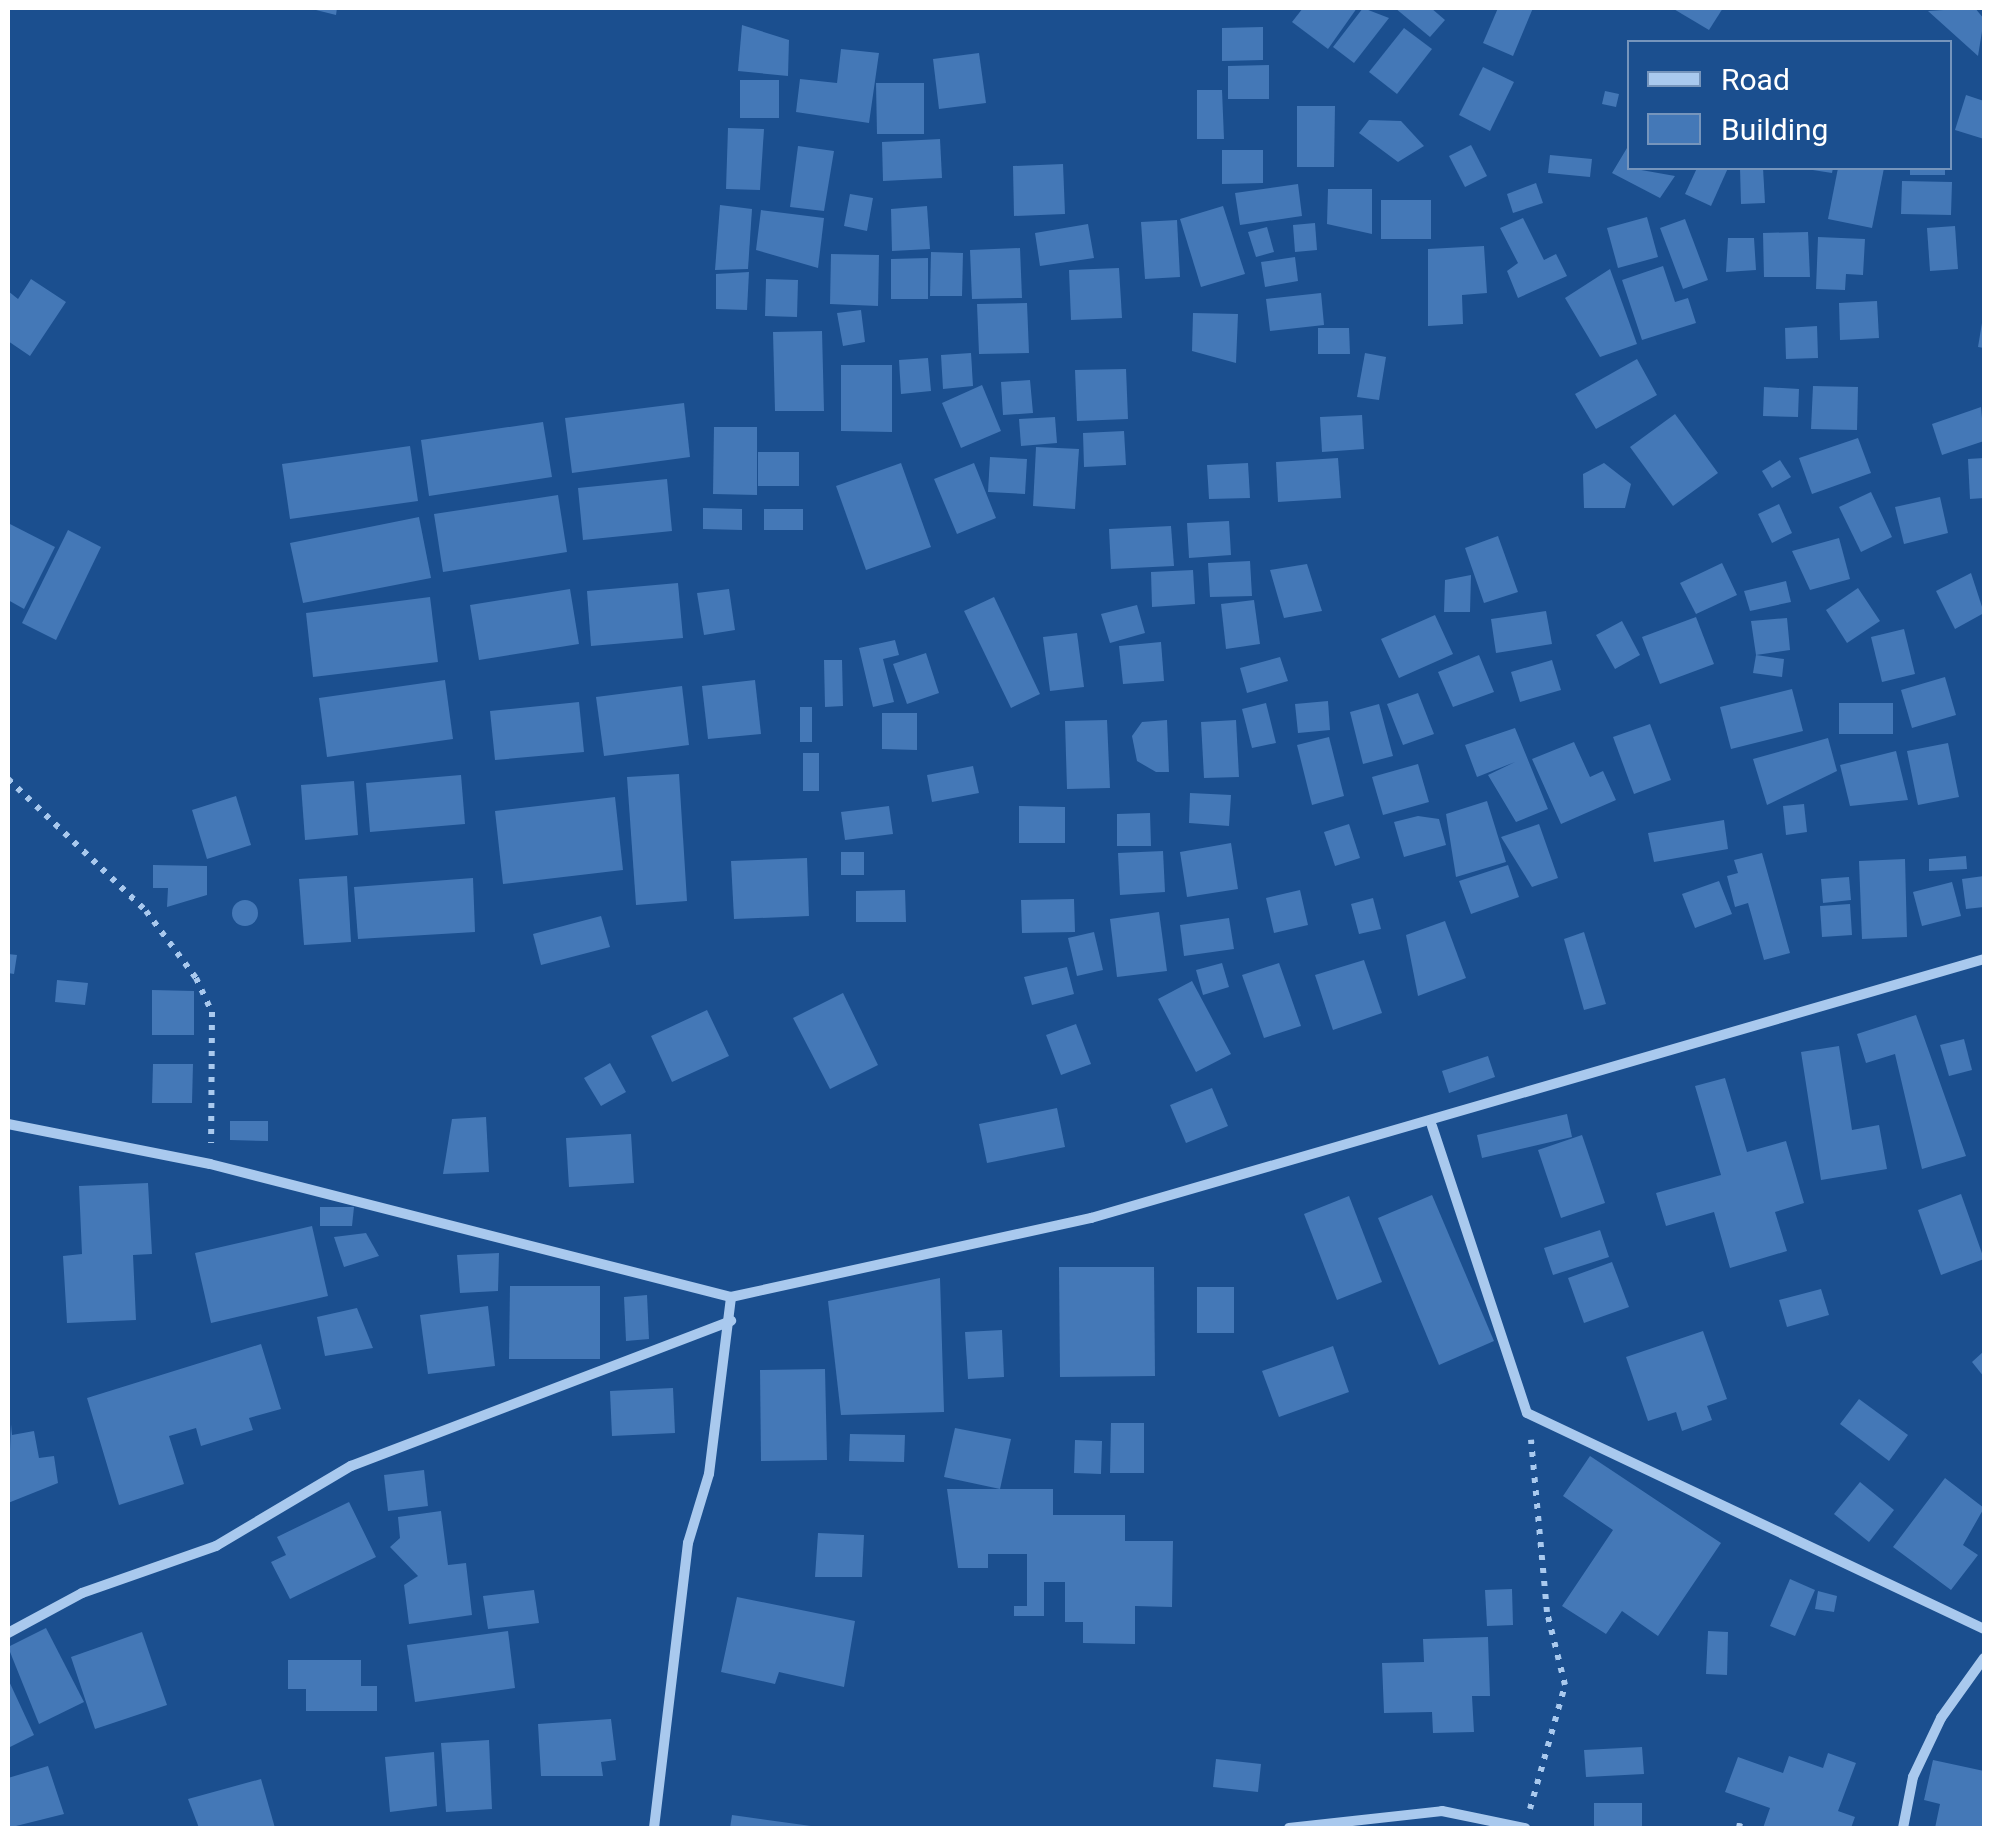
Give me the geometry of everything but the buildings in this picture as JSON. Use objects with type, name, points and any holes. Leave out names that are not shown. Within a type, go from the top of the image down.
[{"type":"street","points":[[8,1124],[210,1164],[731,1297],[1092,1218],[1432,1126],[1984,959]]},
{"type":"street","points":[[1432,1126],[1528,1413],[1984,1629]]},
{"type":"street","points":[[654,1828],[688,1542],[709,1474],[731,1297]]},
{"type":"street","points":[[8,1633],[82,1593],[216,1546],[351,1466],[731,1321]]},
{"type":"street","points":[[1903,1828],[1941,1718],[1984,1658]]},
{"type":"street","points":[[1289,1828],[1442,1810],[1525,1826]]},
{"type":"path","points":[[8,780],[146,910],[196,978],[212,1012],[210,1164]]},
{"type":"path","points":[[1525,1826],[1565,1685],[1547,1612],[1528,1413]]}]
